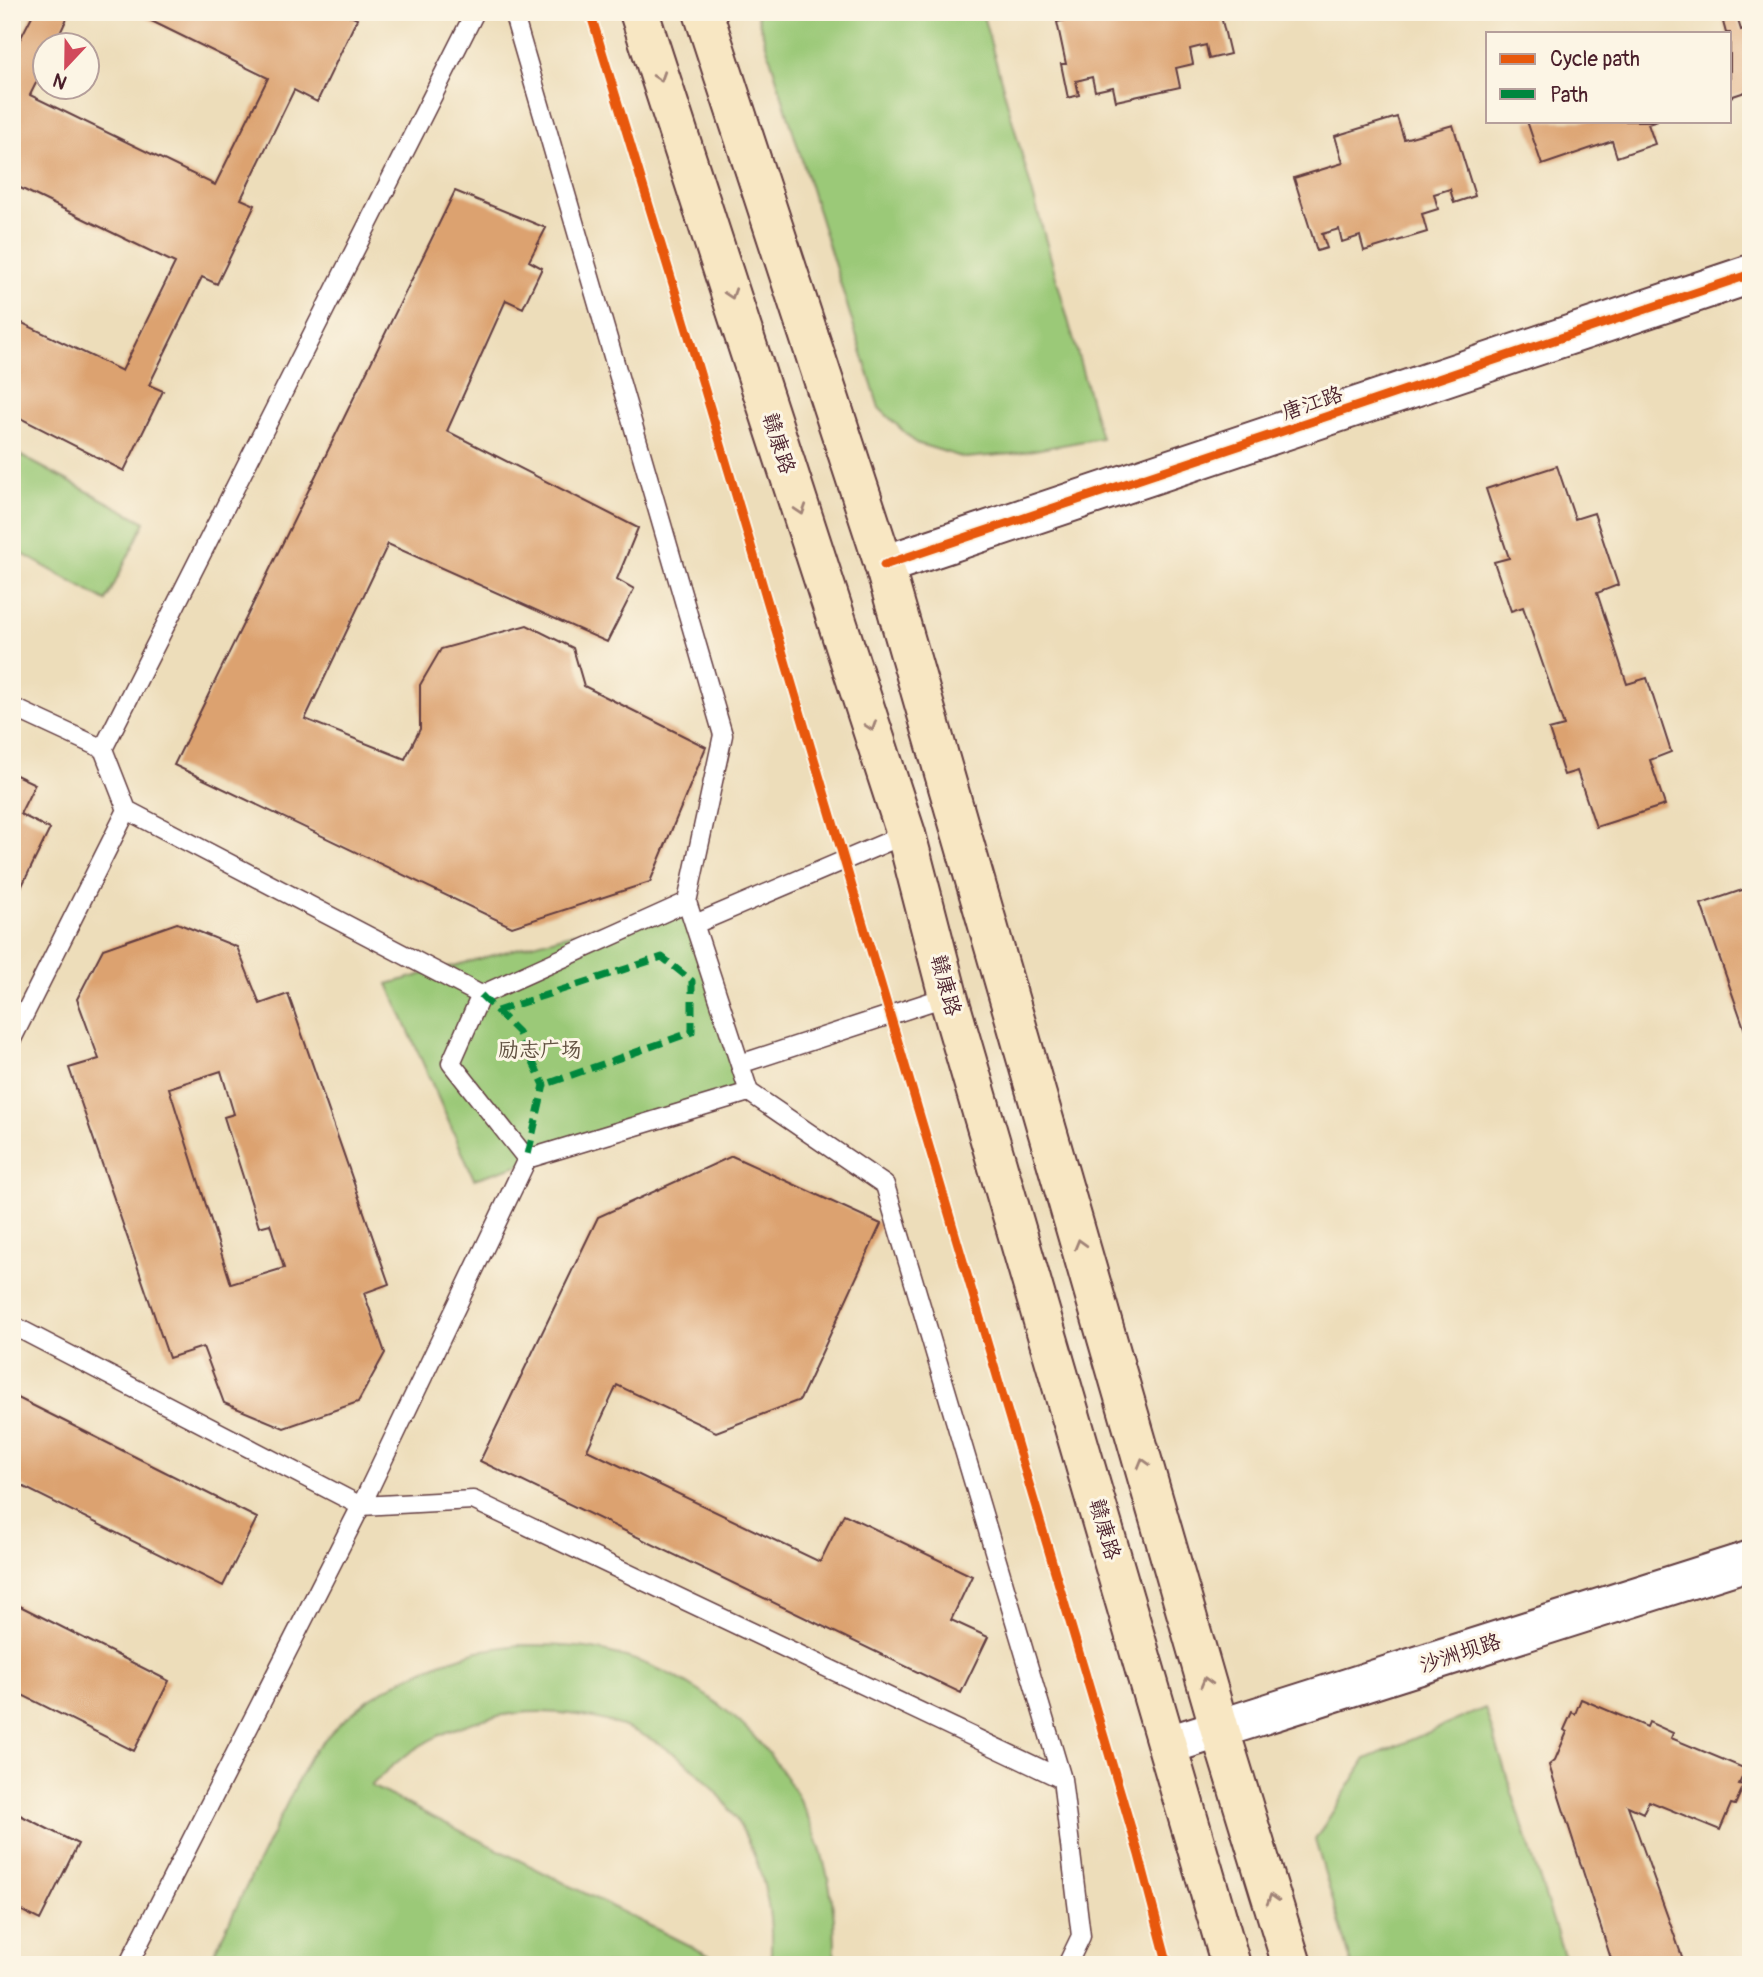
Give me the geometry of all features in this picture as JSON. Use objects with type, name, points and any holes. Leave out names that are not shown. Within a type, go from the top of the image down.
[{"type":"main road","name":"赣康路","points":[[639,12],[906,834],[948,996],[1231,1965]]},
{"type":"main road","points":[[704,12],[884,565],[1220,1730],[1292,1965]]},
{"type":"street","name":"唐江路","points":[[884,565],[1751,274]]},
{"type":"street","name":"沙洲坝路","points":[[1168,1745],[1751,1560]]},
{"type":"lane","points":[[103,749],[475,12]]},
{"type":"lane","points":[[513,12],[723,735],[687,902],[750,1092],[885,1185],[1062,1779],[1081,1937],[1067,1965]]},
{"type":"lane","points":[[12,707],[103,749],[127,810],[481,995]]},
{"type":"lane","points":[[12,1040],[127,810]]},
{"type":"lane","points":[[695,925],[906,834]]},
{"type":"lane","points":[[527,1159],[451,1063],[481,995],[687,902]]},
{"type":"lane","points":[[740,1064],[948,996]]},
{"type":"lane","points":[[128,1965],[361,1506],[527,1159],[750,1092]]},
{"type":"lane","points":[[12,1325],[361,1506],[473,1500],[1062,1779]]},
{"type":"green space","points":[[756,12],[982,12],[1101,438],[1012,454],[965,458],[916,443],[879,408]]},
{"type":"green space","points":[[12,451],[145,522],[106,601],[12,548]]},
{"type":"green space","name":"励志广场","points":[[687,902],[749,1092],[474,1179],[388,984]]},
{"type":"green space","points":[[518,1645],[588,1648],[651,1666],[699,1691],[741,1723],[776,1763],[803,1807],[823,1857],[833,1910],[834,1965],[770,1965],[769,1909],[754,1855],[724,1802],[684,1760],[635,1732],[582,1716],[526,1713],[470,1723],[418,1747],[371,1786],[728,1965],[208,1965],[311,1754],[338,1725],[369,1699],[403,1679],[478,1651]]},
{"type":"green space","points":[[1485,1708],[1567,1965],[1352,1965],[1315,1840],[1366,1759]]},
{"type":"building","points":[[34,12],[70,12],[61,32],[32,32],[32,102],[44,102],[215,185],[268,78],[133,12],[342,12],[357,19],[317,102],[294,90],[241,199],[255,205],[217,284],[202,277],[149,385],[163,391],[124,471],[12,414],[12,318],[122,371],[175,263],[12,184],[12,55]]},
{"type":"building","points":[[1101,12],[1220,12],[1230,54],[1209,59],[1206,45],[1190,49],[1193,64],[1176,68],[1180,87],[1116,101],[1113,87],[1095,91],[1092,77],[1076,81],[1079,95],[1068,98],[1061,64],[1066,64],[1057,22]]},
{"type":"building","points":[[1737,17],[1741,30],[1751,27],[1751,90],[1732,96],[1732,32],[1726,32],[1723,22]]},
{"type":"building","points":[[1397,117],[1404,139],[1453,125],[1475,196],[1454,203],[1450,189],[1434,194],[1438,209],[1422,214],[1427,232],[1364,251],[1360,236],[1342,242],[1339,229],[1322,234],[1327,248],[1317,251],[1294,178],[1343,163],[1335,136]]},
{"type":"building","points":[[1527,122],[1655,122],[1648,124],[1655,144],[1617,157],[1612,141],[1542,165]]},
{"type":"building","points":[[455,191],[546,228],[529,261],[542,268],[523,308],[506,300],[447,431],[638,528],[617,579],[634,589],[607,642],[388,544],[305,719],[405,759],[420,729],[420,685],[441,649],[527,625],[573,648],[584,686],[706,747],[650,882],[512,927],[174,765]]},
{"type":"building","points":[[1557,466],[1575,519],[1594,513],[1618,585],[1597,593],[1627,684],[1647,678],[1671,752],[1650,760],[1665,805],[1596,827],[1577,771],[1564,775],[1549,730],[1564,726],[1523,607],[1511,611],[1494,562],[1509,558],[1486,489]]},
{"type":"building","points":[[12,773],[35,784],[20,814],[50,829],[12,906]]},
{"type":"building","points":[[1751,887],[1751,1045],[1750,1045],[1701,904]]},
{"type":"building","points":[[177,923],[237,947],[260,1004],[288,994],[389,1284],[364,1293],[385,1353],[358,1402],[284,1428],[224,1403],[203,1347],[169,1358],[69,1068],[99,1059],[77,999],[103,949]],"holes":[[[221,1071],[234,1114],[224,1117],[259,1227],[270,1224],[284,1268],[231,1284],[169,1088]]]},
{"type":"building","points":[[732,1156],[881,1224],[800,1400],[716,1432],[617,1385],[587,1450],[820,1562],[844,1514],[972,1576],[951,1620],[988,1637],[961,1693],[480,1461],[598,1217]]},
{"type":"building","points":[[12,1395],[257,1518],[223,1586],[22,1486],[12,1505]]},
{"type":"building","points":[[12,1602],[169,1681],[134,1751],[12,1690]]},
{"type":"building","points":[[1581,1699],[1647,1727],[1649,1722],[1673,1733],[1671,1738],[1746,1769],[1739,1784],[1744,1785],[1735,1805],[1731,1804],[1720,1830],[1649,1801],[1643,1813],[1628,1806],[1685,1965],[1613,1965],[1549,1765],[1555,1760],[1567,1732],[1564,1730]]},
{"type":"building","points":[[12,1811],[78,1844],[40,1920],[12,1906]]},
{"type":"marked path","points":[[497,1011],[662,957],[692,981],[692,1032],[544,1085]]},
{"type":"marked path","points":[[481,995],[518,1032],[544,1085],[527,1159]]},
{"type":"cycle path","points":[[590,12],[687,330],[1139,1855],[1168,1965]]},
{"type":"cycle path","points":[[884,565],[1751,274]]}]
